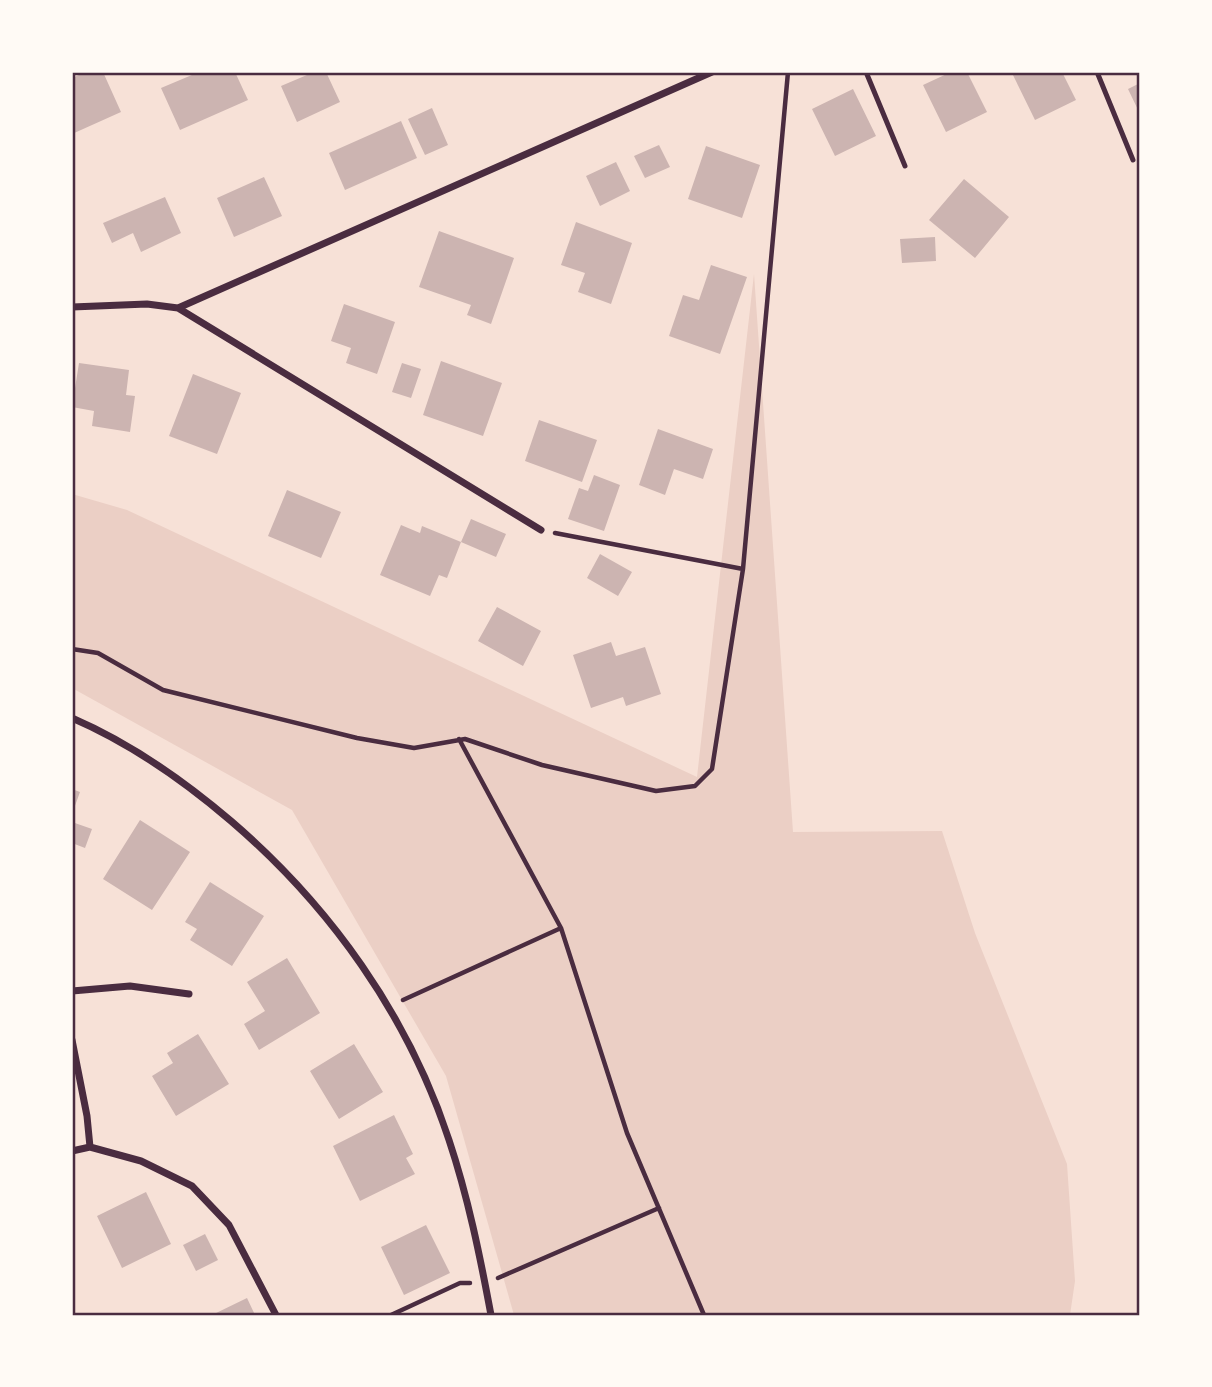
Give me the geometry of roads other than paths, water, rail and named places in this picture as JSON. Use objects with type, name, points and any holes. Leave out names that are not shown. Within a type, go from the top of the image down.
[{"type":"street","points":[[178,308],[712,72]]},
{"type":"street","points":[[72,307],[147,304],[178,308],[541,530]]},
{"type":"street","points":[[72,718],[106,733],[158,765],[209,802],[300,886],[335,927],[390,1007],[449,1139],[464,1189],[491,1315]]},
{"type":"street","points":[[72,991],[130,986],[189,994]]},
{"type":"street","points":[[72,1040],[87,1116],[90,1147]]},
{"type":"street","points":[[72,1151],[90,1147],[141,1161],[192,1186],[229,1225],[276,1315]]},
{"type":"lane","points":[[866,72],[905,166]]},
{"type":"lane","points":[[1097,72],[1133,160]]}]
